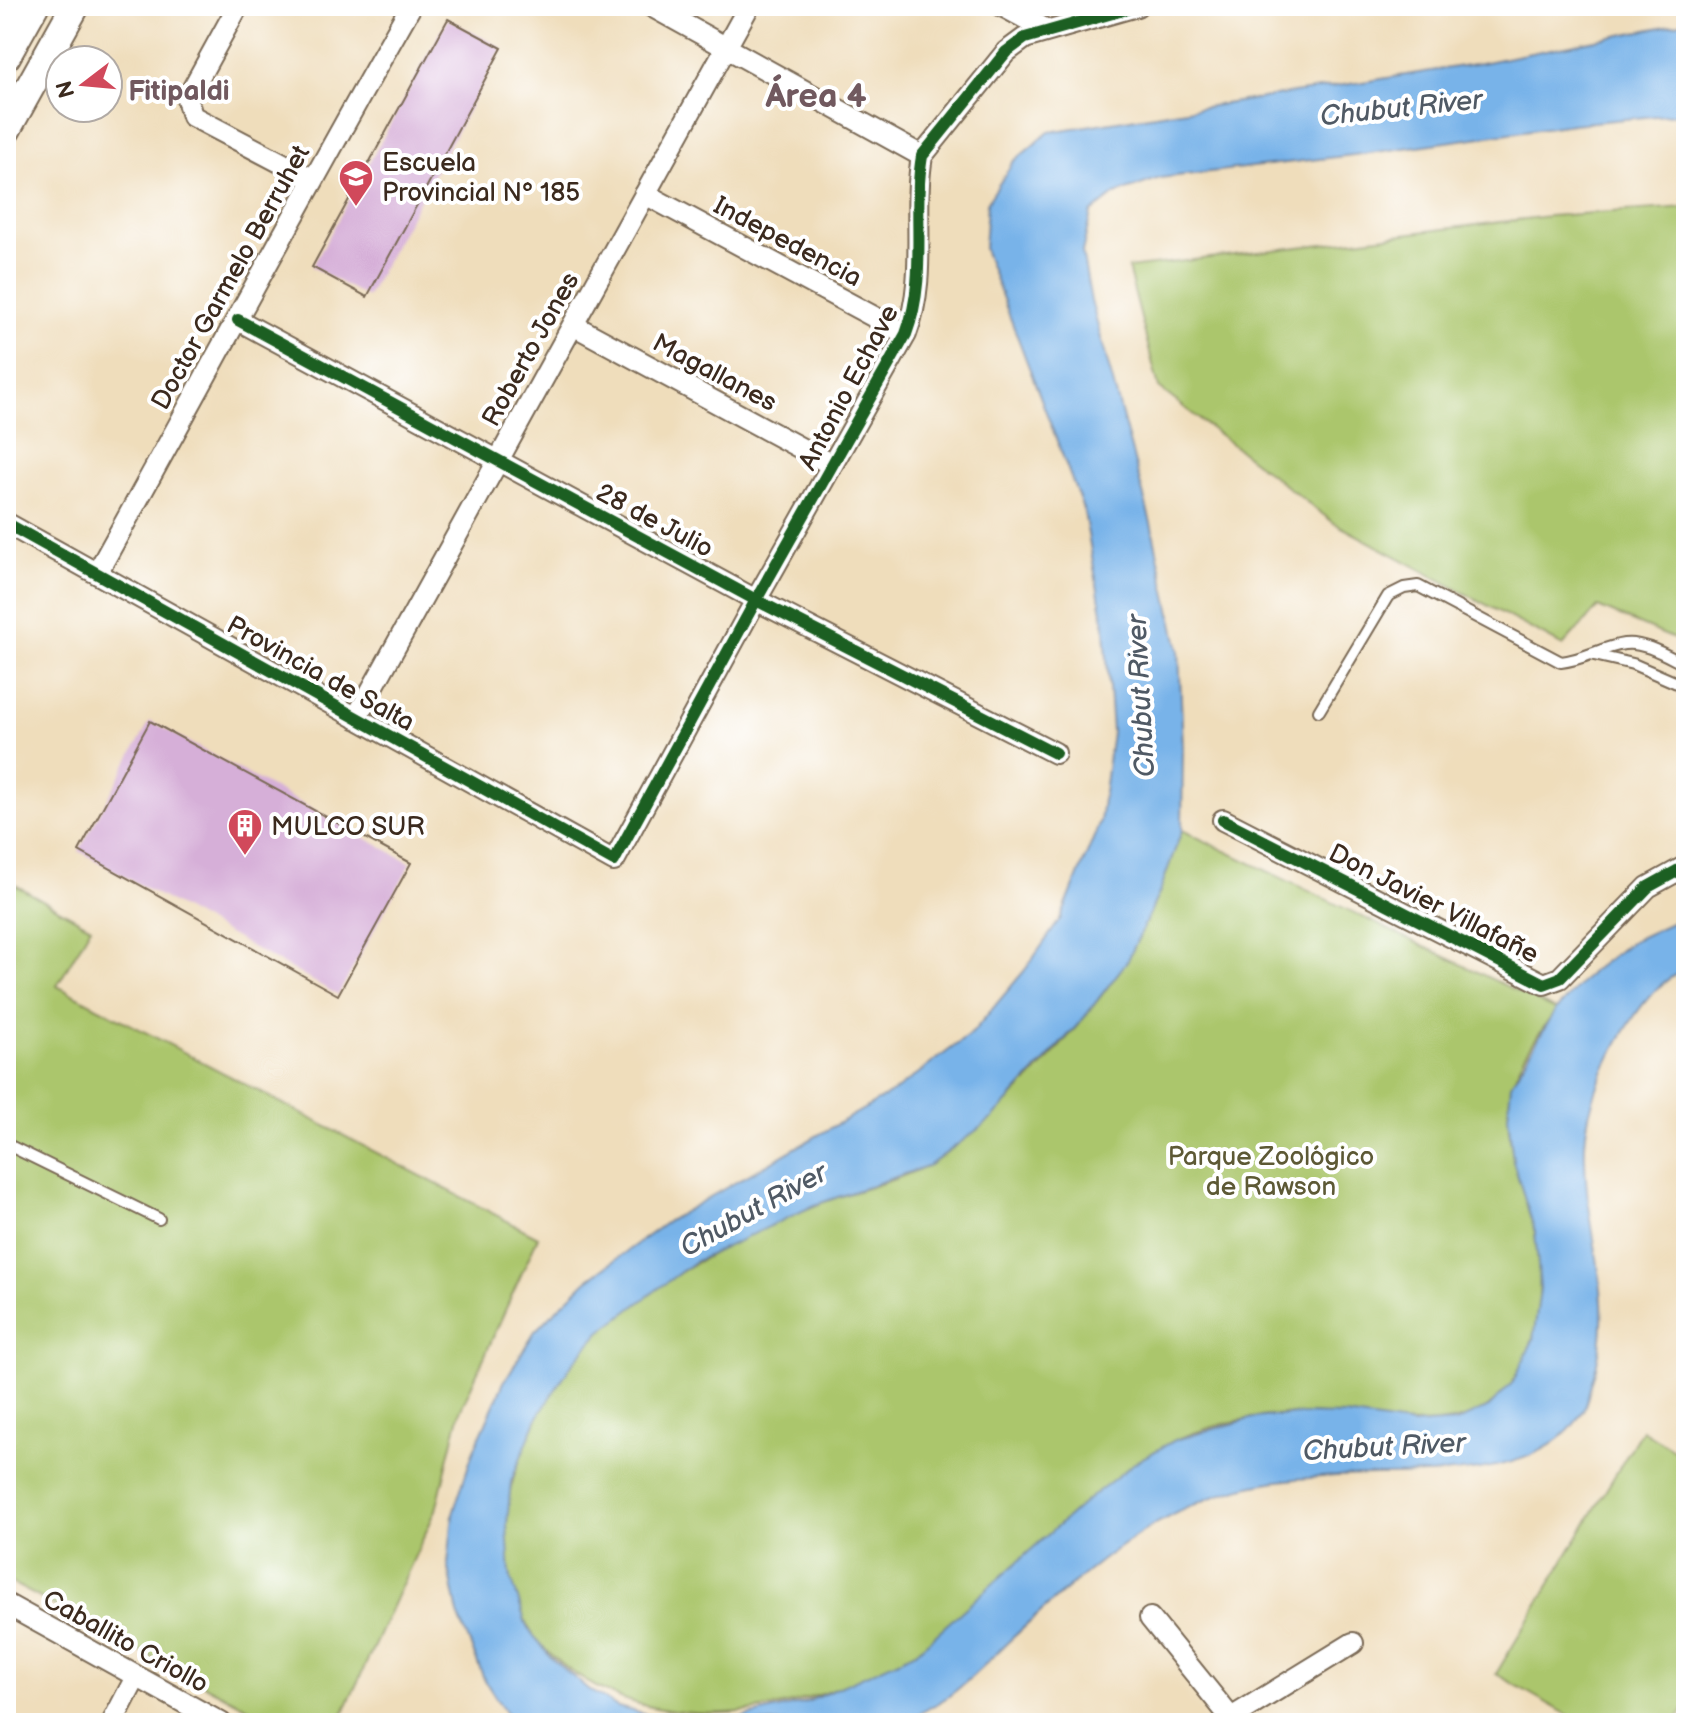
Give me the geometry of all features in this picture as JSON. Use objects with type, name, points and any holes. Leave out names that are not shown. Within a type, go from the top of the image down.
[{"type":"main road","points":[[6,56],[34,6]]},
{"type":"main road","points":[[6,130],[75,6]]},
{"type":"street","points":[[238,6],[187,99],[192,116],[312,179]]},
{"type":"street","name":"Doctor Garmelo Berruhet","points":[[97,573],[238,320],[312,179],[411,6]]},
{"type":"street","points":[[651,6],[922,156],[1006,52],[1025,38],[1089,13],[1137,6]]},
{"type":"street","name":"Roberto Jones","points":[[356,718],[749,6]]},
{"type":"street","points":[[1002,6],[1049,31]]},
{"type":"street","name":"Antonio Echave","points":[[614,861],[906,334],[918,291],[918,177],[922,156]]},
{"type":"street","name":"Indepedencia","points":[[645,194],[906,334]]},
{"type":"street","name":"28 de Julio","points":[[238,320],[756,600],[1055,753]]},
{"type":"street","name":"Magallanes","points":[[573,325],[832,465]]},
{"type":"street","name":"Provincia de Salta","points":[[6,523],[614,861]]},
{"type":"street","name":"Don Javier Villafañe","points":[[1223,820],[1544,984],[1560,978],[1648,887],[1686,866]]},
{"type":"street","name":"Caballito Criollo","points":[[6,1604],[221,1723]]},
{"type":"street","points":[[1150,1618],[1230,1721],[1353,1643]]},
{"type":"street","points":[[112,1723],[136,1677]]},
{"type":"lane","points":[[1319,711],[1388,596],[1404,588],[1418,586],[1561,662],[1626,643],[1686,665]]},
{"type":"lane","points":[[1592,655],[1633,664],[1686,687]]},
{"type":"lane","points":[[6,1144],[159,1219]]},
{"type":"green space","points":[[1686,207],[1686,644],[1598,607],[1563,646],[1334,523],[1159,388],[1128,268],[1549,216]]},
{"type":"green space","name":"Parque Zoológico de Rawson","points":[[1182,830],[1556,1010],[1529,1049],[1511,1091],[1511,1145],[1535,1233],[1539,1292],[1529,1352],[1510,1386],[1489,1406],[1464,1418],[1438,1423],[1410,1424],[1297,1414],[1237,1421],[1180,1438],[1088,1500],[923,1647],[889,1666],[811,1697],[769,1708],[727,1713],[685,1712],[644,1705],[606,1692],[570,1671],[538,1642],[518,1606],[508,1562],[506,1518],[514,1477],[529,1437],[573,1361],[626,1310],[705,1258],[790,1216],[920,1169],[940,1158],[983,1124],[1054,1054],[1124,964],[1152,908]]},
{"type":"green space","points":[[6,880],[91,927],[57,986],[538,1237],[460,1411],[436,1510],[339,1723],[276,1723],[6,1580]]},
{"type":"green space","points":[[1642,1430],[1686,1458],[1686,1706],[1676,1723],[1582,1723],[1496,1674]]},
{"type":"water","name":"Chubut River","points":[[1686,22],[1686,113],[1573,124],[1160,178],[1115,194],[1091,213],[1082,252],[1091,301],[1151,523],[1179,650],[1182,830],[1160,891],[1128,960],[1083,1019],[993,1118],[930,1165],[815,1205],[694,1262],[600,1332],[571,1365],[536,1420],[511,1482],[507,1524],[510,1574],[527,1627],[552,1659],[589,1690],[618,1707],[647,1715],[687,1721],[736,1719],[807,1702],[916,1652],[1087,1500],[1137,1461],[1175,1440],[1253,1418],[1298,1414],[1345,1415],[1413,1425],[1456,1422],[1490,1406],[1513,1382],[1533,1340],[1540,1289],[1535,1232],[1513,1161],[1508,1116],[1511,1084],[1556,1010],[1592,971],[1632,941],[1686,916],[1686,970],[1661,986],[1633,1018],[1605,1067],[1589,1113],[1585,1144],[1586,1175],[1602,1320],[1600,1350],[1582,1412],[1563,1436],[1537,1453],[1506,1464],[1435,1474],[1277,1481],[1242,1488],[1175,1513],[1144,1531],[1088,1572],[954,1692],[902,1723],[512,1723],[485,1681],[458,1614],[448,1564],[453,1513],[473,1452],[504,1382],[535,1331],[586,1281],[668,1221],[895,1091],[973,1032],[1025,970],[1061,918],[1100,822],[1112,732],[1105,629],[1084,512],[984,249],[987,203],[1013,162],[1049,132],[1481,63]]},
{"type":"building","points":[[448,19],[502,48],[367,297],[312,267]]},
{"type":"building","name":"MULCO SUR","points":[[150,721],[411,863],[338,995],[79,851]]},
{"type":"cycle path","points":[[6,523],[614,861],[906,334],[913,312],[918,268],[922,156],[1006,52],[1025,38],[1137,6]]},
{"type":"cycle path","points":[[238,320],[756,600],[1055,753]]},
{"type":"cycle path","points":[[1223,820],[1544,984],[1560,978],[1648,887],[1686,866]]},
{"type":"place","name":"Escuela Provincial Nº 185","points":[[356,208]]},
{"type":"place","name":"MULCO SUR","points":[[245,857]]},
{"type":"district","name":"Fitipaldi","points":[[179,90]]},
{"type":"district","name":"Área 4","points":[[816,95]]}]
